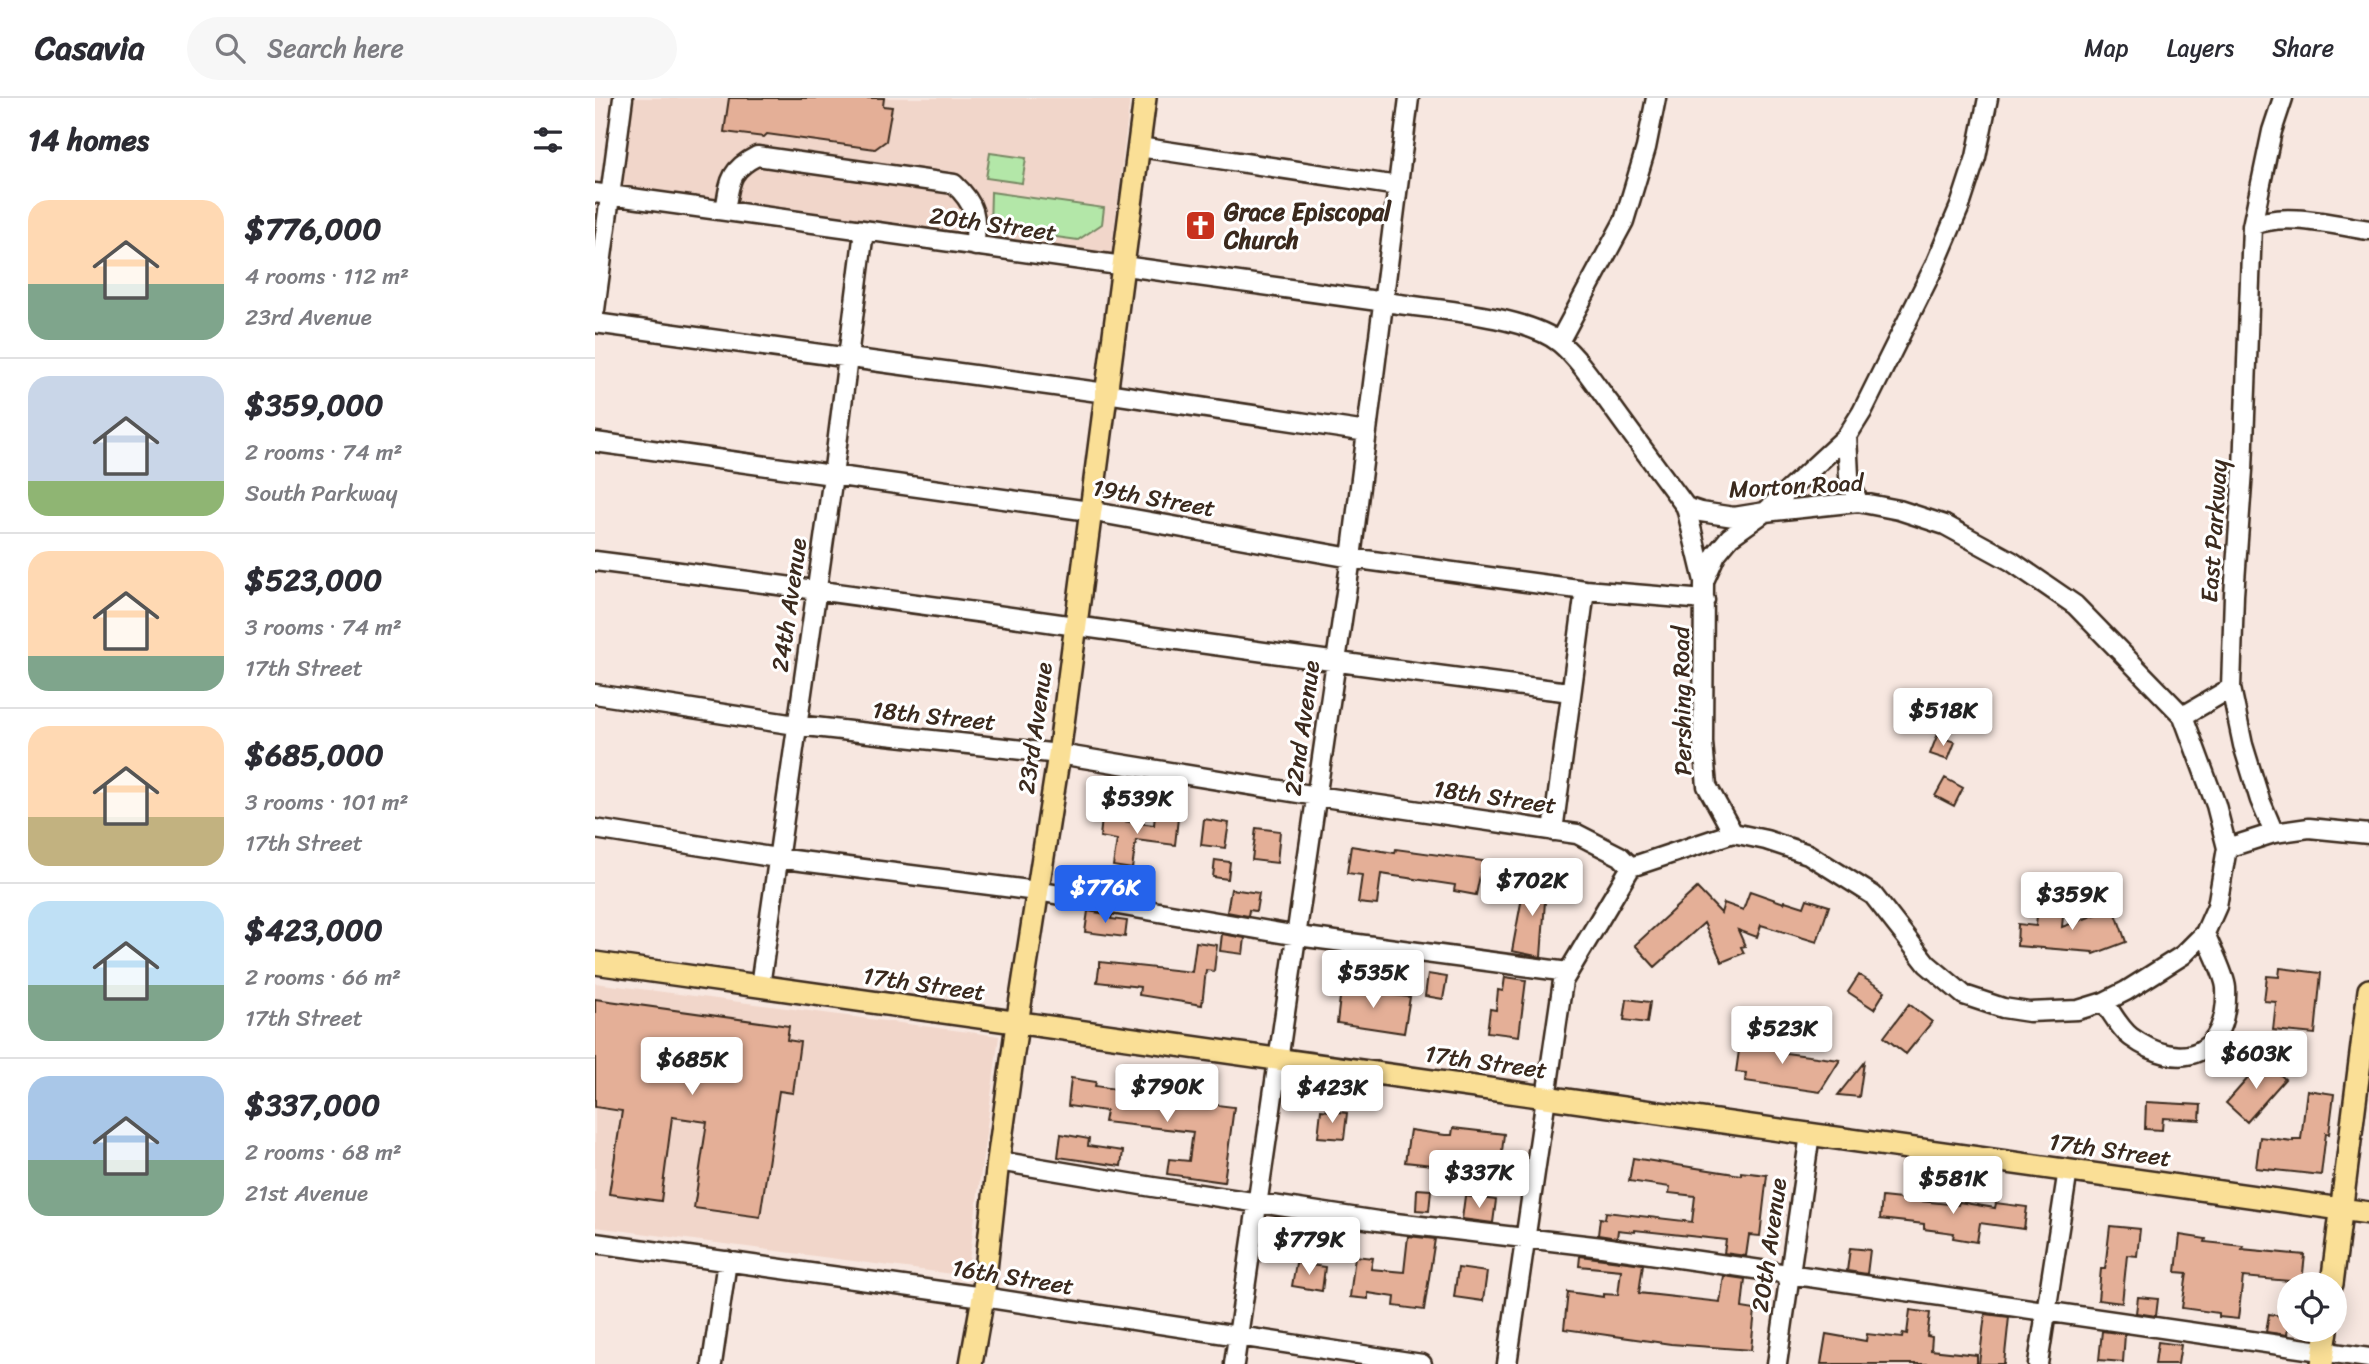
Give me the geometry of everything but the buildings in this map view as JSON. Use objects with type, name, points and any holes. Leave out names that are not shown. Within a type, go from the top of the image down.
[{"type":"main road","name":"23rd Avenue","points":[[971,1364],[983,1297],[1017,1024],[1059,754],[1145,98]]},
{"type":"main road","name":"17th Street","points":[[595,963],[2369,1213]]},
{"type":"main road","points":[[2333,1272],[2369,998]]},
{"type":"street","points":[[595,310],[603,194],[624,98]]},
{"type":"street","name":"22nd Avenue","points":[[1234,1364],[1351,558],[1409,98]]},
{"type":"street","points":[[1559,342],[1624,220],[1646,148],[1656,98]]},
{"type":"street","name":"Pershing Road","points":[[1704,581],[1716,554],[1730,537],[1765,512],[1847,436],[1895,350],[1960,206],[1976,157],[1988,98]]},
{"type":"street","name":"East Parkway","points":[[2274,833],[2260,800],[2243,745],[2231,688],[2252,226],[2272,131],[2283,98]]},
{"type":"street","points":[[1139,147],[1398,186]]},
{"type":"street","points":[[725,211],[731,178],[741,164],[757,156],[954,184],[970,198],[976,218],[975,246]]},
{"type":"street","name":"20th Street","points":[[603,194],[1385,302]]},
{"type":"street","points":[[2252,226],[2265,219],[2297,220],[2369,230]]},
{"type":"street","name":"24th Avenue","points":[[760,986],[833,476],[864,231]]},
{"type":"street","points":[[1385,302],[1514,323],[1541,332],[1559,342],[1585,371],[1686,507]]},
{"type":"street","points":[[595,323],[1106,393],[1367,432]]},
{"type":"street","points":[[1847,436],[1849,476],[1857,502]]},
{"type":"street","name":"19th Street","points":[[595,442],[1089,511],[1351,558],[1585,590],[1705,600]]},
{"type":"street","name":"Morton Road","points":[[1686,507],[1734,517],[1857,502],[1899,510],[1945,525],[2011,561],[2075,605],[2183,716]]},
{"type":"street","name":"Pershing Road","points":[[1686,507],[1704,581],[1703,743],[1707,786],[1733,833]]},
{"type":"street","points":[[595,561],[1075,624],[1336,663],[1570,692]]},
{"type":"street","points":[[1553,831],[1585,590]]},
{"type":"street","points":[[1507,1364],[1563,981],[1631,867],[1733,833],[1766,840],[1808,854],[1873,895],[1927,964],[1964,995],[2003,1008],[2029,1012],[2078,1010],[2104,1002],[2126,991],[2183,955],[2205,933],[2217,906],[2227,848],[2216,805],[2183,716],[2231,688]]},
{"type":"street","name":"18th Street","points":[[595,694],[796,725],[1059,754],[1577,834],[1619,856],[1631,867]]},
{"type":"street","points":[[2227,848],[2274,833],[2309,828],[2369,834]]},
{"type":"street","points":[[595,830],[777,858],[1037,891],[1298,936],[1568,972]]},
{"type":"street","points":[[2104,1002],[2127,1034],[2149,1048],[2185,1057],[2208,1048],[2222,1025],[2226,986],[2205,933]]},
{"type":"street","name":"20th Avenue","points":[[1777,1364],[1810,1134]]},
{"type":"street","points":[[998,1161],[1378,1221],[1602,1247],[2046,1311],[2323,1358],[2369,1358]]},
{"type":"street","points":[[2038,1364],[2068,1170]]},
{"type":"street","name":"16th Street","points":[[595,1243],[983,1297],[1422,1364]]},
{"type":"street","points":[[712,1364],[727,1261]]},
{"type":"shaded area","points":[[633,98],[1130,98],[1111,256],[619,195]]},
{"type":"shaded area","points":[[595,983],[999,1036],[967,1276],[595,1227]]},
{"type":"green space","points":[[990,153],[1026,158],[1022,183],[986,178]]},
{"type":"green space","points":[[991,192],[1104,208],[1102,224],[1078,240],[990,228]]},
{"type":"place","name":"Grace Episcopal Church","points":[[1201,226]]}]
